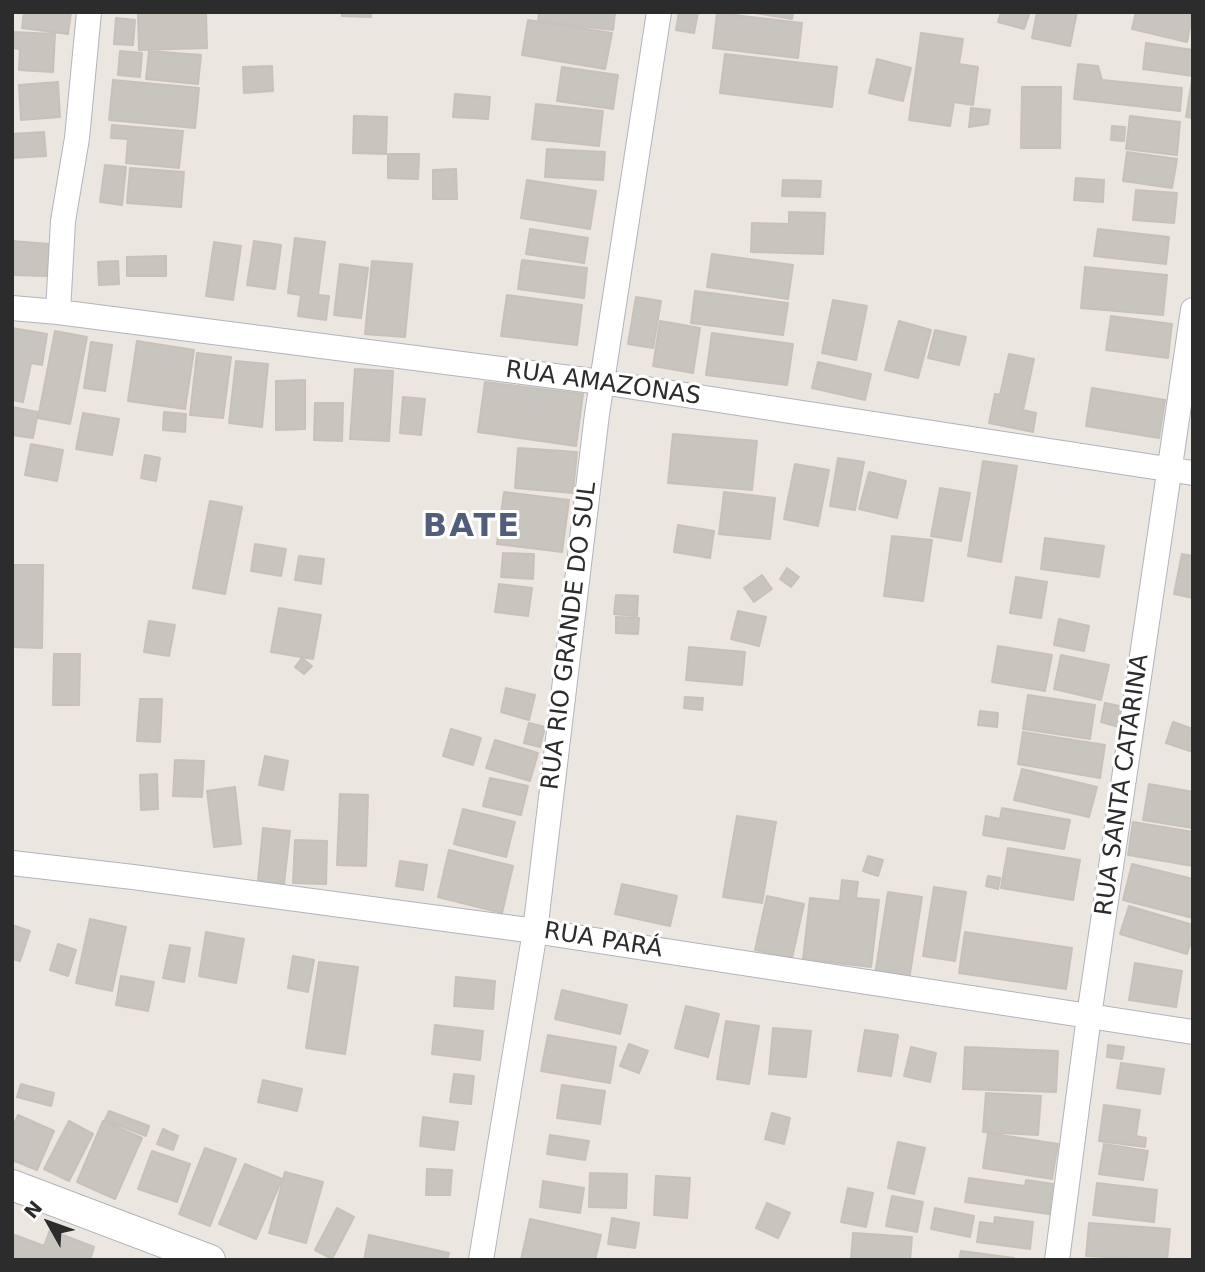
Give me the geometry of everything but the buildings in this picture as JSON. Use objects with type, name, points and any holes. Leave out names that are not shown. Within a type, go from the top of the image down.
[{"type":"street","points":[[58,312],[63,221],[77,138],[89,12]]},
{"type":"street","name":"RUA RIO GRANDE DO SUL","points":[[481,1260],[535,931],[601,382],[659,12]]},
{"type":"street","name":"RUA AMAZONAS","points":[[12,308],[601,382],[1181,471]]},
{"type":"street","name":"RUA SANTA CATARINA","points":[[1057,1260],[1089,1016],[1181,471],[1193,310]]},
{"type":"street","name":"RUA PARÁ","points":[[12,863],[535,931],[1193,1032]]},
{"type":"street","points":[[12,1185],[210,1260]]},
{"type":"district","name":"BATE","points":[[472,528]]}]
